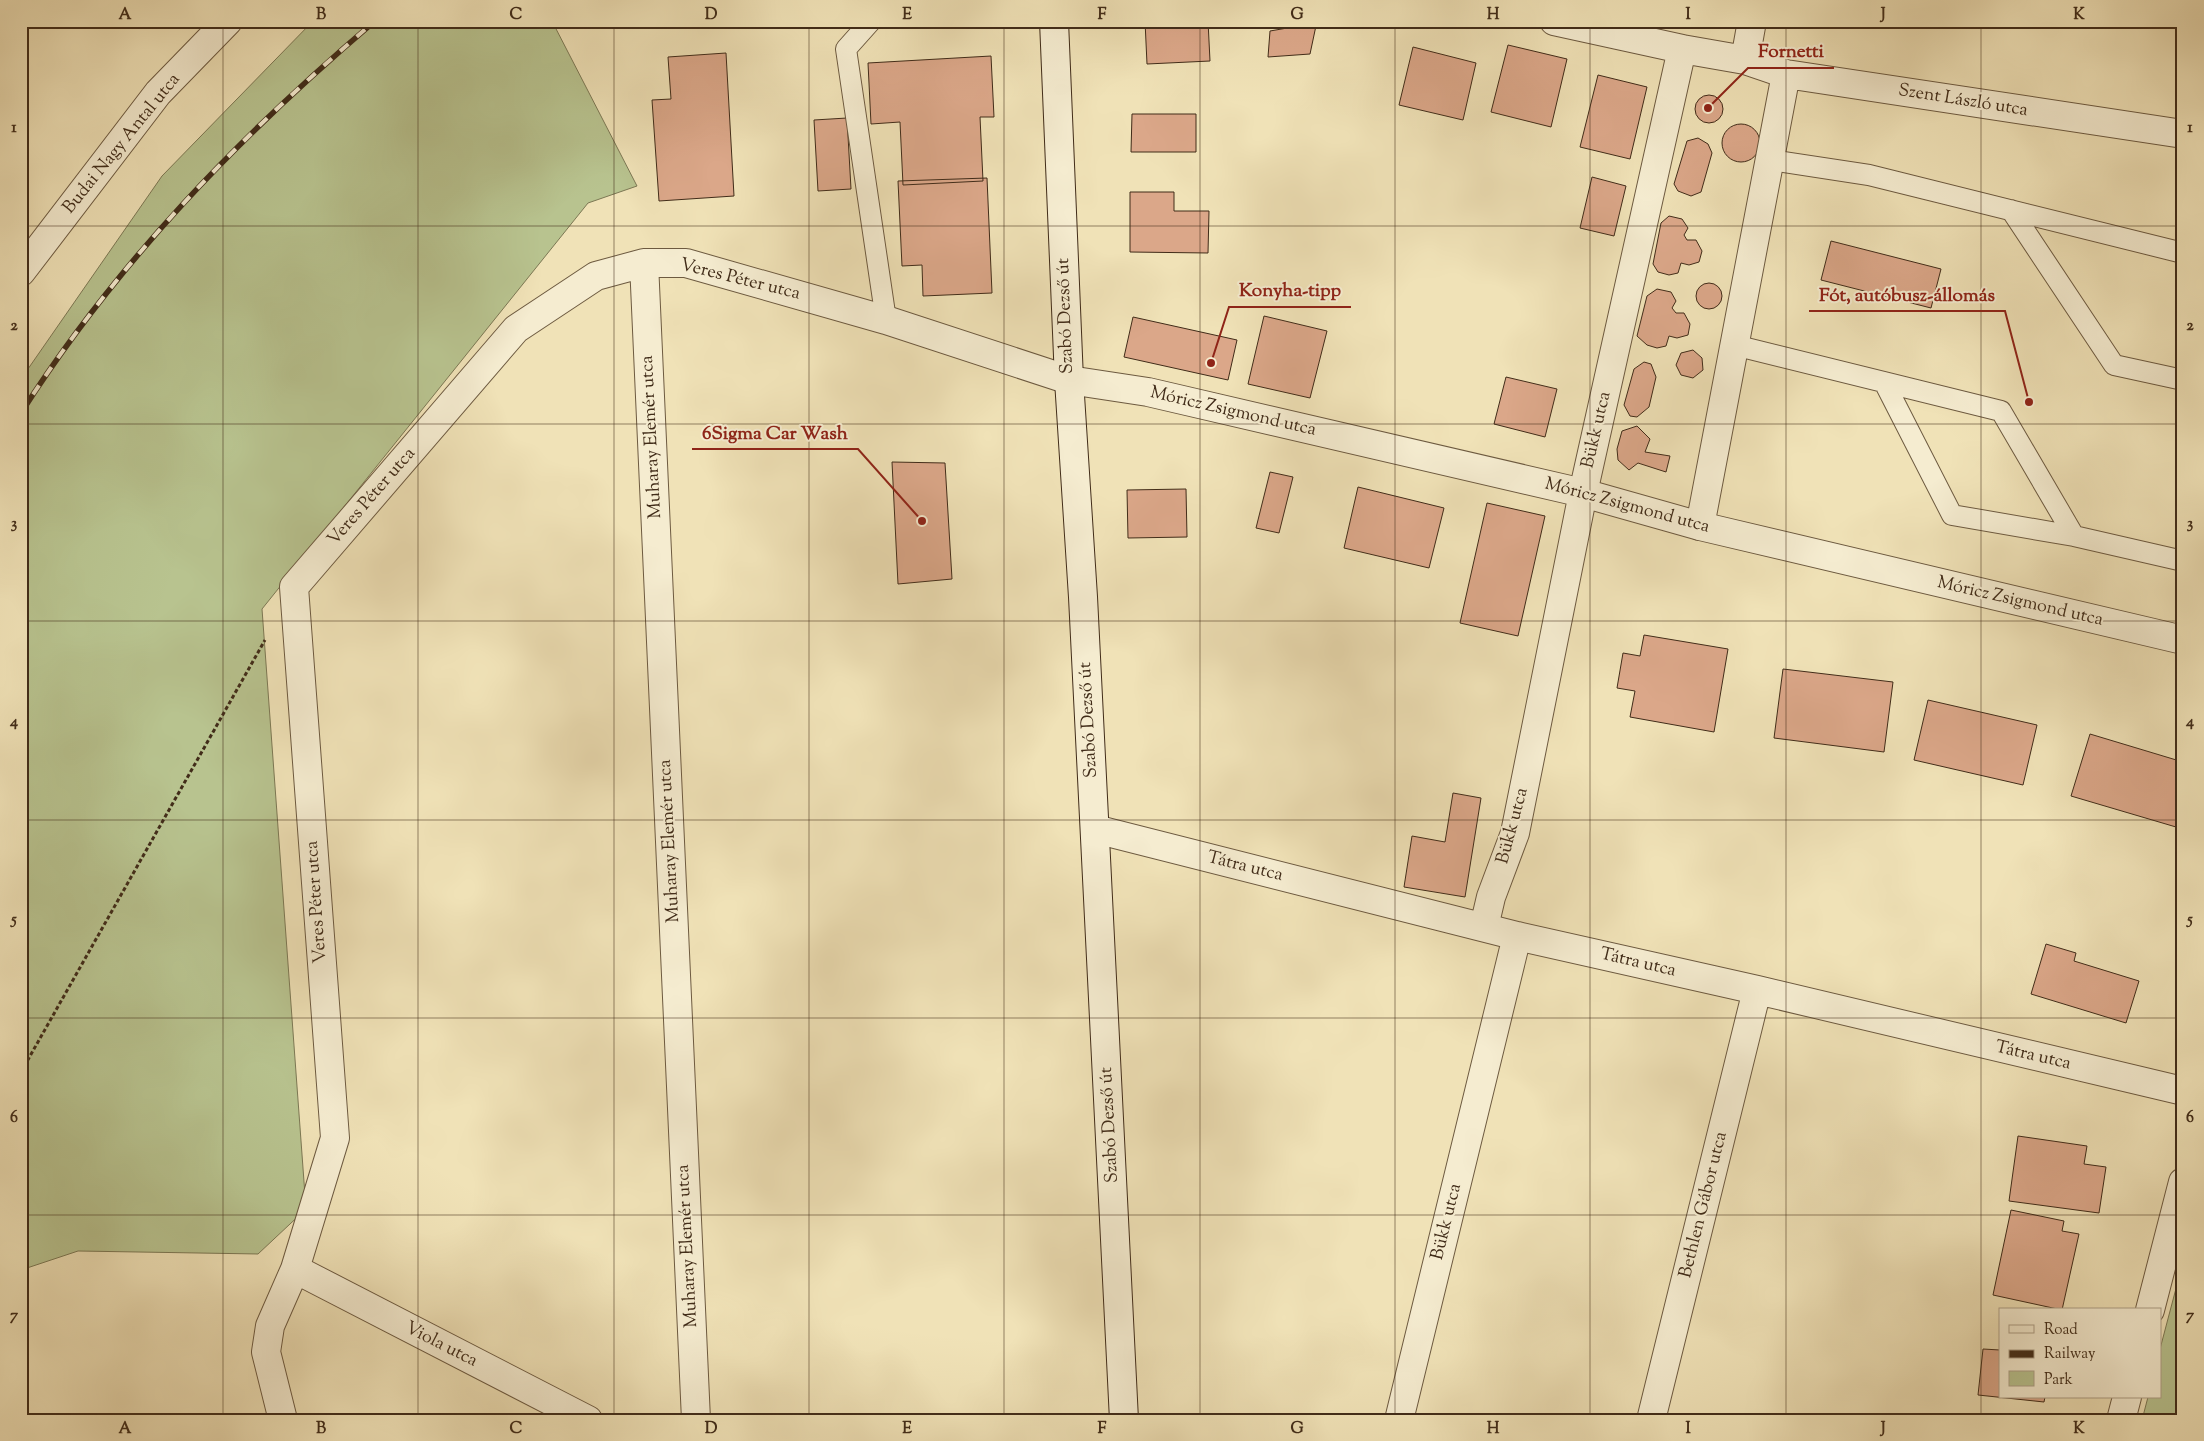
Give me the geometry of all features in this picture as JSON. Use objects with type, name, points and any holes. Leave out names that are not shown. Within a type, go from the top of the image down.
[{"type":"street","name":"Budai Nagy Antal utca","points":[[21,272],[158,93],[228,21]]},
{"type":"street","name":"Szabó Dezső út","points":[[1054,21],[1069,380],[1095,829],[1124,1420]]},
{"type":"street","name":"Szent László utca","points":[[1554,21],[1682,49],[1745,60],[1786,74],[2183,134]]},
{"type":"street","points":[[1745,60],[1752,21]]},
{"type":"street","name":"Bükk utca","points":[[1484,927],[1491,897],[1515,833],[1583,493],[1682,49]]},
{"type":"street","points":[[1700,526],[1786,74]]},
{"type":"street","name":"Veres Péter utca","points":[[283,1420],[266,1352],[270,1326],[295,1269],[335,1138],[294,588],[516,328],[596,276],[644,263],[686,263],[886,320],[1069,380]]},
{"type":"street","name":"Muharay Elemér utca","points":[[644,263],[696,1420]]},
{"type":"street","name":"Móricz Zsigmond utca","points":[[1069,380],[1148,392],[1583,493],[1700,526],[2183,640]]},
{"type":"street","name":"Tátra utca","points":[[1095,829],[1517,936],[1757,990],[2183,1092]]},
{"type":"street","name":"Bükk utca","points":[[1399,1420],[1517,936]]},
{"type":"street","name":"Bethlen Gábor utca","points":[[1651,1420],[1757,990]]},
{"type":"street","points":[[2151,1308],[2183,1182]]},
{"type":"street","name":"Viola utca","points":[[295,1269],[574,1418]]},
{"type":"street","points":[[2121,1420],[2127,1398]]},
{"type":"lane","points":[[872,21],[846,49],[886,320]]},
{"type":"lane","points":[[1770,160],[1869,175],[2183,253]]},
{"type":"lane","points":[[2011,210],[2114,365],[2183,380]]},
{"type":"lane","points":[[1734,345],[2001,411],[2074,536]]},
{"type":"lane","points":[[1884,382],[1952,515],[2074,536],[2183,561]]},
{"type":"path","points":[[21,1072],[266,638]]},
{"type":"green space","points":[[313,21],[555,21],[553,23],[637,186],[588,203],[262,609],[306,1209],[258,1254],[78,1251],[21,1270],[21,379],[162,176]]},
{"type":"green space","points":[[2183,1262],[2183,1420],[2142,1420],[2148,1398],[2162,1398],[2162,1341]]},
{"type":"building","points":[[1145,21],[1208,21],[1210,61],[1147,64]]},
{"type":"building","points":[[1294,21],[1317,21],[1310,54],[1268,57],[1270,31],[1293,27]]},
{"type":"building","points":[[1508,45],[1567,59],[1551,127],[1491,112]]},
{"type":"building","points":[[1413,47],[1476,63],[1463,120],[1399,105]]},
{"type":"building","points":[[726,53],[734,196],[659,201],[652,100],[671,99],[668,57]]},
{"type":"building","points":[[991,56],[994,117],[980,117],[983,181],[903,185],[900,122],[871,124],[868,63]]},
{"type":"building","points":[[1598,75],[1647,87],[1630,159],[1580,147]]},
{"type":"building","points":[[1709,95],[1719,99],[1723,109],[1719,119],[1709,123],[1699,119],[1695,109],[1699,99]]},
{"type":"building","points":[[1132,114],[1196,114],[1196,152],[1131,152]]},
{"type":"building","points":[[847,118],[851,189],[818,191],[814,120]]},
{"type":"building","points":[[1741,124],[1755,129],[1760,143],[1755,157],[1741,162],[1727,157],[1722,143],[1727,129]]},
{"type":"building","points":[[1698,138],[1708,144],[1712,153],[1701,192],[1691,196],[1678,191],[1674,184],[1687,141]]},
{"type":"building","points":[[1592,177],[1626,186],[1614,236],[1580,228]]},
{"type":"building","points":[[987,178],[992,293],[923,296],[922,265],[902,266],[898,181]]},
{"type":"building","points":[[1130,192],[1174,192],[1174,211],[1209,211],[1208,253],[1130,252]]},
{"type":"building","points":[[1669,216],[1682,219],[1688,228],[1684,235],[1687,240],[1696,240],[1702,251],[1699,262],[1689,265],[1681,263],[1678,273],[1669,275],[1658,272],[1653,264],[1661,223]]},
{"type":"building","points":[[1831,241],[1941,269],[1931,308],[1821,280]]},
{"type":"building","points":[[1709,283],[1718,287],[1722,296],[1718,305],[1709,309],[1700,305],[1696,296],[1700,287]]},
{"type":"building","points":[[1657,289],[1671,292],[1676,301],[1672,308],[1676,313],[1684,313],[1690,324],[1688,335],[1677,338],[1669,336],[1666,346],[1657,348],[1647,345],[1637,336],[1647,296]]},
{"type":"building","points":[[1264,316],[1327,331],[1310,398],[1248,384]]},
{"type":"building","points":[[1133,317],[1237,340],[1228,380],[1124,357]]},
{"type":"building","points":[[1693,350],[1702,358],[1703,370],[1693,378],[1681,375],[1676,365],[1681,353]]},
{"type":"building","points":[[1644,362],[1651,364],[1656,377],[1649,407],[1637,417],[1630,416],[1624,405],[1634,369]]},
{"type":"building","points":[[1506,377],[1557,389],[1545,437],[1494,424]]},
{"type":"building","points":[[1637,426],[1650,439],[1645,452],[1670,456],[1666,472],[1638,463],[1629,470],[1618,460],[1617,449],[1622,431]]},
{"type":"building","points":[[892,462],[945,463],[952,579],[898,584]]},
{"type":"building","points":[[1270,472],[1293,477],[1279,533],[1256,528]]},
{"type":"building","points":[[1358,487],[1444,508],[1429,568],[1344,548]]},
{"type":"building","points":[[1186,489],[1187,537],[1128,538],[1127,490]]},
{"type":"building","points":[[1487,503],[1545,516],[1518,636],[1460,623]]},
{"type":"building","points":[[1644,635],[1728,649],[1714,732],[1630,717],[1635,691],[1617,688],[1623,653],[1640,656]]},
{"type":"building","points":[[1783,669],[1893,682],[1884,752],[1774,738]]},
{"type":"building","points":[[1928,700],[2037,725],[2023,785],[1914,760]]},
{"type":"building","points":[[2090,734],[2183,762],[2183,805],[2176,827],[2071,796]]},
{"type":"building","points":[[1453,793],[1481,798],[1465,897],[1404,887],[1412,836],[1445,842]]},
{"type":"building","points":[[2046,944],[2076,953],[2074,961],[2139,981],[2126,1023],[2031,994]]},
{"type":"building","points":[[2018,1136],[2087,1146],[2084,1164],[2106,1167],[2099,1213],[2009,1201]]},
{"type":"building","points":[[2011,1210],[2064,1221],[2062,1231],[2079,1234],[2062,1308],[2053,1308],[1993,1295]]},
{"type":"building","points":[[1983,1349],[1999,1350],[1999,1397],[1978,1395]]},
{"type":"building","points":[[2006,1398],[2045,1398],[2044,1402]]},
{"type":"railway","points":[[21,413],[58,358],[98,304],[183,203],[276,110],[375,21]]},
{"type":"place","name":"Fornetti","points":[[1708,108]]},
{"type":"place","name":"Konyha-tipp","points":[[1211,363]]},
{"type":"place","name":"Fót, autóbusz-állomás","points":[[2029,402]]},
{"type":"place","name":"6Sigma Car Wash","points":[[922,521]]}]
